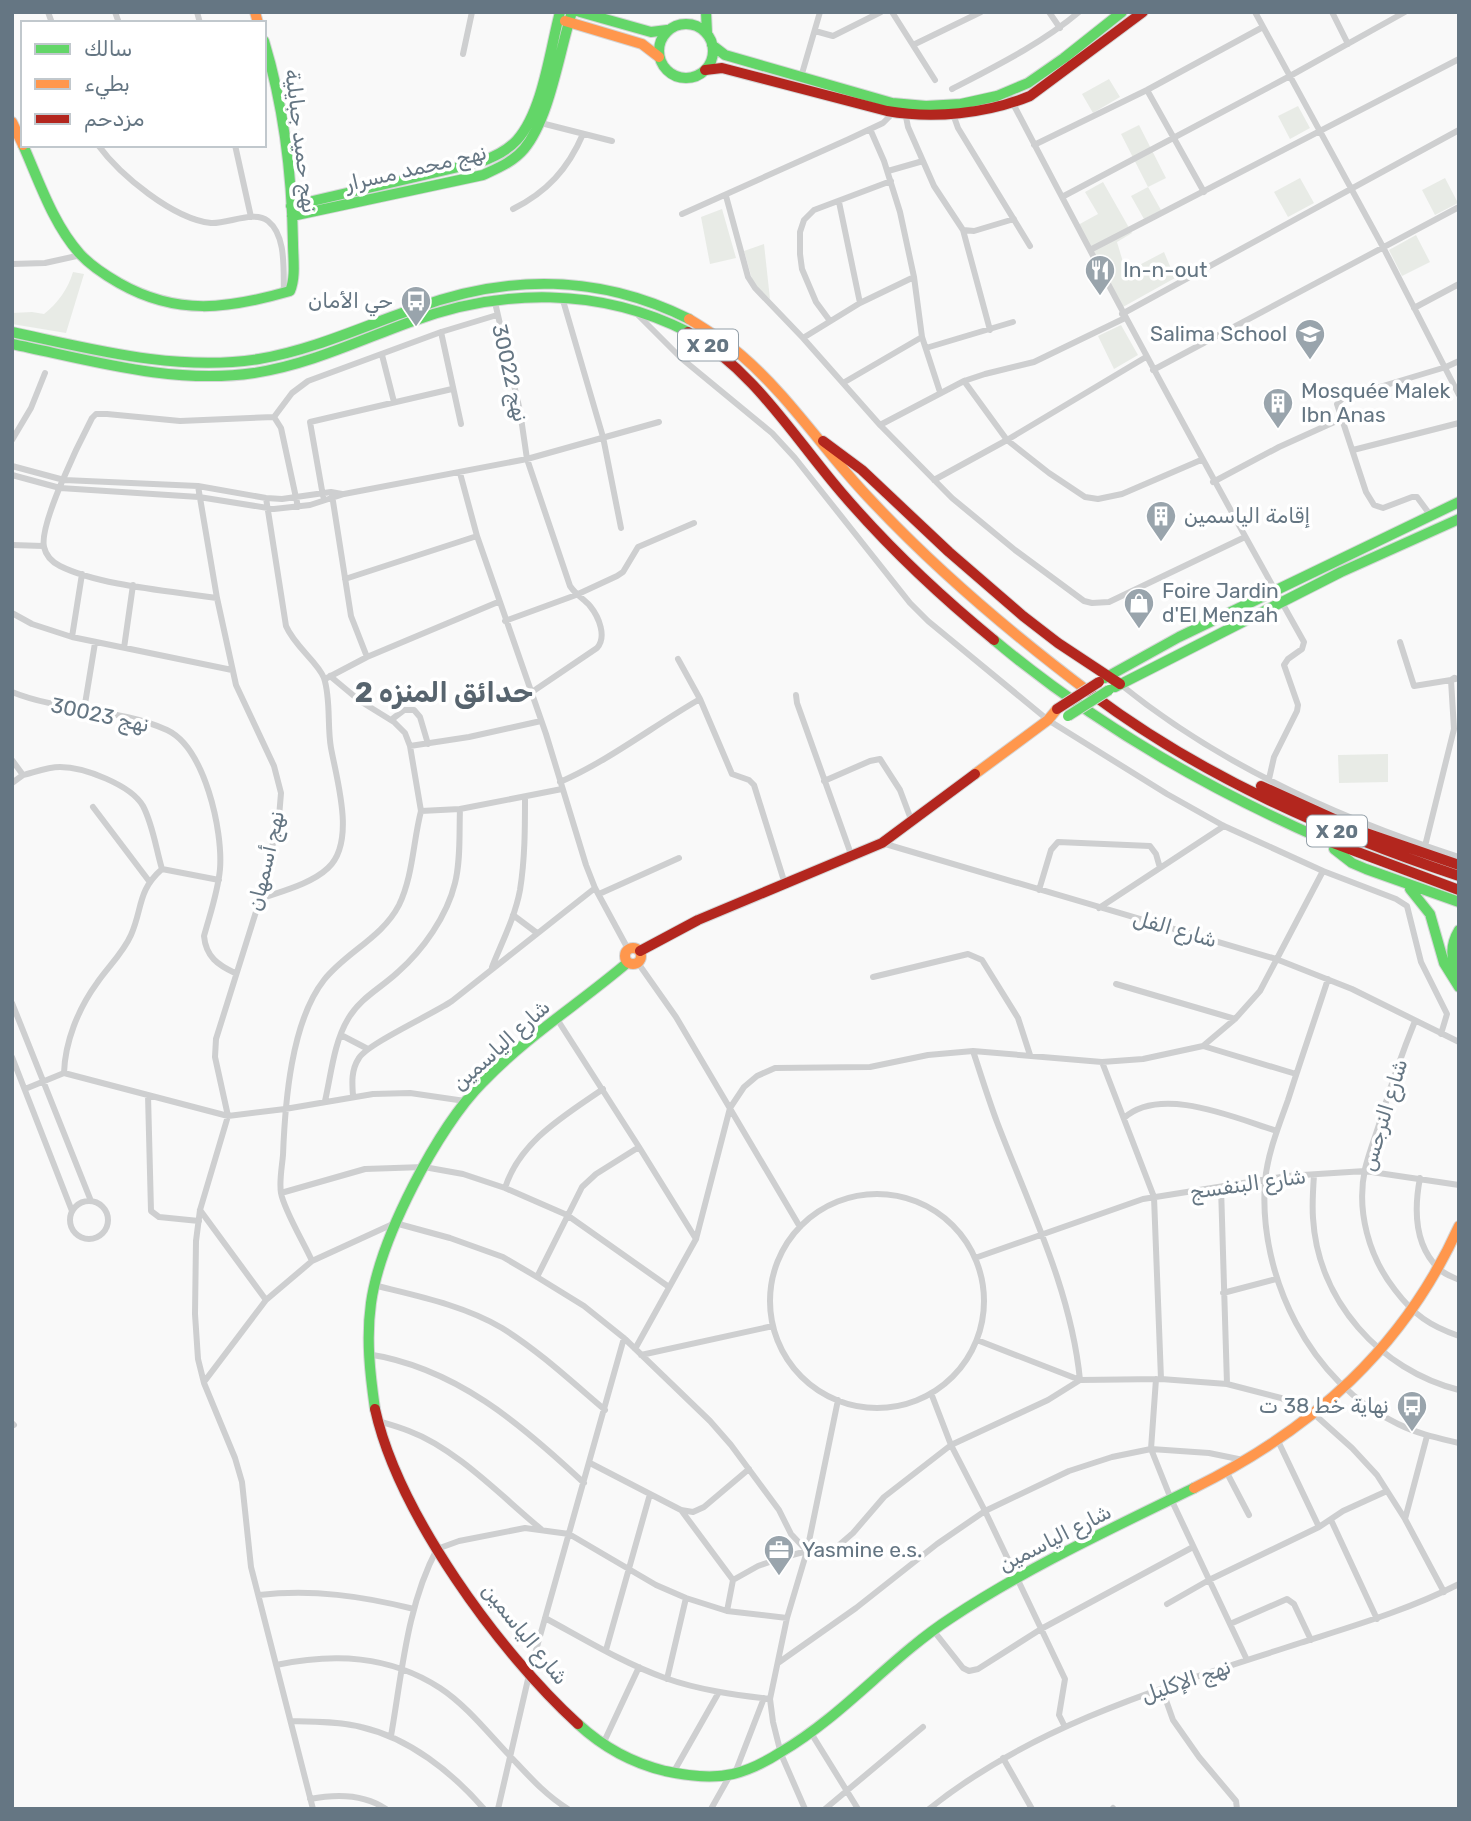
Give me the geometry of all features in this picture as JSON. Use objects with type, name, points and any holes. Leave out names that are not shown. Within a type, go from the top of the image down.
[{"type":"main road","points":[[580,12],[651,32],[685,24],[697,26],[707,34]]},
{"type":"main road","points":[[685,24],[693,12]]},
{"type":"main road","points":[[705,70],[712,56],[712,45],[705,24],[706,12]]},
{"type":"main road","points":[[565,16],[652,49],[665,68],[675,76],[688,78],[705,70],[722,68],[893,113],[1007,92],[1038,76],[1122,12]]},
{"type":"main road","points":[[712,45],[725,55],[906,109],[953,114],[1013,103],[1038,92],[1143,12]]},
{"type":"main road","name":"نهج محمد مسرار","points":[[291,211],[496,170],[518,156],[541,123],[565,16]]},
{"type":"main road","name":"نهج محمد مسرار","points":[[291,211],[480,162],[503,152],[513,144],[527,124],[565,16]]},
{"type":"main road","points":[[659,57],[661,40],[668,30]]},
{"type":"main road","name":"نهج حميد جبايلية","points":[[266,48],[276,82],[291,211],[288,291]]},
{"type":"main road","points":[[12,122],[21,141]]},
{"type":"main road","points":[[24,147],[68,236],[81,255],[105,275],[127,287],[176,306],[222,304],[288,291]]},
{"type":"main road","name":"X 20","points":[[12,332],[156,359],[214,363],[245,361],[304,349],[440,300],[492,287],[536,283],[591,286],[635,296],[673,311],[715,334],[757,369],[785,397],[854,483],[918,548],[972,598],[1057,669],[1161,741],[1226,778],[1315,822],[1459,876]]},
{"type":"main road","name":"X 20","points":[[12,344],[178,375],[214,376],[247,374],[309,361],[457,306],[537,296],[589,299],[632,309],[685,330],[708,344],[748,377],[843,495],[913,569],[1046,683],[1111,728],[1252,808],[1326,842],[1459,890]]},
{"type":"main road","points":[[813,434],[871,476],[963,565],[1024,617],[1120,684]]},
{"type":"main road","points":[[640,951],[698,920],[881,843],[1048,720],[1057,709],[1099,682],[1179,637],[1459,502]]},
{"type":"main road","points":[[1048,720],[1068,716],[1120,684],[1341,572],[1459,519]]},
{"type":"main road","points":[[1226,778],[1264,788],[1363,832],[1459,865]]},
{"type":"main road","points":[[1326,842],[1352,863],[1409,888],[1428,909],[1438,931],[1446,970],[1459,987]]},
{"type":"main road","points":[[1397,882],[1459,902]]},
{"type":"main road","points":[[1459,930],[1452,941],[1451,950],[1452,960],[1459,974]]},
{"type":"main road","points":[[634,947],[640,951],[641,957],[633,963],[624,956],[628,949],[634,947]]},
{"type":"main road","name":"شارع الياسمين","points":[[633,963],[533,1037],[465,1101],[424,1167],[395,1223],[373,1285],[366,1326],[366,1353],[371,1399],[382,1441],[402,1485],[454,1574],[529,1675],[562,1709],[603,1744],[622,1756],[673,1773],[709,1778],[732,1776],[782,1754],[811,1734],[933,1630],[975,1601],[1171,1499],[1227,1473],[1279,1443],[1346,1387],[1381,1350],[1439,1270],[1459,1226]]},
{"type":"street","points":[[463,54],[472,12]]},
{"type":"street","points":[[801,77],[820,12]]},
{"type":"street","points":[[815,31],[833,36],[881,12]]},
{"type":"street","points":[[892,12],[935,80]]},
{"type":"street","points":[[913,45],[981,12]]},
{"type":"street","points":[[1049,12],[1060,28]]},
{"type":"street","points":[[952,89],[1003,63],[1060,28],[1079,12]]},
{"type":"street","points":[[1255,12],[1321,130],[1459,395]]},
{"type":"street","points":[[1332,12],[1349,44]]},
{"type":"street","points":[[1062,197],[1405,12]]},
{"type":"street","points":[[1034,145],[1147,90],[1263,27]]},
{"type":"street","points":[[1090,250],[1459,59]]},
{"type":"street","points":[[1147,90],[1204,192]]},
{"type":"street","points":[[1007,92],[1201,460],[1304,642],[1284,665],[1298,705],[1274,757],[1269,779]]},
{"type":"street","points":[[906,109],[908,127],[934,186],[963,230],[990,330]]},
{"type":"street","points":[[682,214],[870,129],[887,120],[893,113]]},
{"type":"street","points":[[953,114],[958,128],[1030,246]]},
{"type":"street","points":[[541,123],[612,141]]},
{"type":"street","points":[[870,129],[891,181],[914,278],[922,337],[940,392]]},
{"type":"street","points":[[880,425],[964,381],[1034,362],[1124,316],[1459,130]]},
{"type":"street","points":[[513,209],[529,201],[556,178],[572,157],[583,134]]},
{"type":"street","points":[[100,147],[112,163],[149,194],[186,215],[215,223],[251,217],[261,217],[269,222],[278,233],[288,291]]},
{"type":"street","points":[[236,147],[251,217]]},
{"type":"street","points":[[888,172],[923,161]]},
{"type":"street","points":[[830,321],[808,286],[800,254],[800,232],[804,220],[814,210],[891,181]]},
{"type":"street","points":[[726,196],[751,284],[880,425],[952,498],[1015,550],[1084,601],[1100,604],[1120,598],[1245,537]]},
{"type":"street","points":[[839,202],[860,303]]},
{"type":"street","points":[[1153,370],[1459,207]]},
{"type":"street","points":[[963,230],[974,231],[1014,219]]},
{"type":"street","points":[[12,264],[45,263],[81,255]]},
{"type":"street","points":[[803,338],[860,303],[914,278]]},
{"type":"street","points":[[1414,308],[1459,284]]},
{"type":"street","name":"نهج 30022","points":[[492,287],[520,411],[527,459],[570,586],[576,595],[590,606],[602,633],[601,644],[532,692]]},
{"type":"street","points":[[562,297],[603,437],[621,528]]},
{"type":"street","points":[[632,309],[681,358],[772,433],[795,458],[909,603],[1048,720],[1224,826],[1323,871],[1396,899],[1409,909],[1421,962],[1447,1014],[1441,1034]]},
{"type":"street","points":[[217,597],[82,575],[50,559],[44,546],[48,517],[82,437],[96,414],[180,421],[274,417],[299,385],[441,332],[497,315]]},
{"type":"street","points":[[926,348],[1013,322]]},
{"type":"street","points":[[441,332],[461,424]]},
{"type":"street","points":[[842,383],[922,337]]},
{"type":"street","points":[[382,355],[394,402]]},
{"type":"street","points":[[934,480],[1146,357]]},
{"type":"street","points":[[1431,516],[1418,497],[1387,508],[1374,505],[1366,492],[1337,404],[1340,399],[1446,368],[1459,361]]},
{"type":"street","points":[[12,440],[31,408],[45,373]]},
{"type":"street","points":[[964,381],[1007,440],[1084,497],[1098,499],[1122,494],[1201,460]]},
{"type":"street","points":[[323,497],[310,422],[452,389]]},
{"type":"street","points":[[274,417],[281,428],[298,507]]},
{"type":"street","points":[[1213,482],[1340,419]]},
{"type":"street","points":[[12,466],[64,480],[198,486],[266,498],[323,497],[527,459],[659,422]]},
{"type":"street","points":[[1353,450],[1459,423]]},
{"type":"street","points":[[460,473],[498,602],[532,692],[597,891],[628,949]]},
{"type":"street","points":[[12,475],[60,488],[199,497],[266,509],[298,507],[323,497]]},
{"type":"street","name":"نهج أسمهان","points":[[198,486],[232,670],[243,704],[274,766],[281,793],[277,829],[260,899],[235,973],[215,1048],[228,1116]]},
{"type":"street","points":[[332,496],[351,615],[367,657]]},
{"type":"street","points":[[266,498],[286,626],[293,640],[327,678],[391,720],[405,733],[410,746],[421,811],[408,880],[398,906],[379,932],[333,970],[311,999],[300,1032],[285,1110],[281,1193],[312,1261]]},
{"type":"street","points":[[506,621],[576,595],[623,572],[638,547],[694,523]]},
{"type":"street","points":[[345,579],[477,536]]},
{"type":"street","points":[[12,545],[44,546]]},
{"type":"street","points":[[72,637],[82,575]]},
{"type":"street","points":[[124,648],[134,585]]},
{"type":"street","points":[[327,678],[367,657],[498,602]]},
{"type":"street","points":[[12,612],[32,624],[72,637],[232,670]]},
{"type":"street","points":[[1400,642],[1414,686],[1456,677],[1454,729],[1425,846]]},
{"type":"street","points":[[84,710],[95,643]]},
{"type":"street","points":[[678,659],[701,699],[732,774],[749,780],[754,785],[785,884]]},
{"type":"street","points":[[260,899],[307,881],[327,869],[334,861],[343,841],[329,735],[327,678]]},
{"type":"street","points":[[1120,684],[1177,727],[1225,757],[1344,814],[1459,857]]},
{"type":"street","name":"نهج 30023","points":[[12,692],[43,703],[134,720],[168,730],[184,745],[198,769],[213,806],[220,842],[219,880],[204,936],[205,944],[219,965],[235,973]]},
{"type":"street","points":[[796,695],[852,857]]},
{"type":"street","points":[[421,811],[460,808],[525,797],[561,785],[606,760],[667,718],[701,699]]},
{"type":"street","points":[[391,720],[404,710],[414,710],[420,717],[428,744]]},
{"type":"street","points":[[410,746],[541,721]]},
{"type":"street","points":[[824,781],[880,759],[900,790],[912,822]]},
{"type":"street","points":[[12,760],[23,775]]},
{"type":"street","points":[[12,783],[23,775],[60,767],[103,778],[127,791],[142,806],[162,869]]},
{"type":"street","points":[[492,969],[513,915],[519,891],[524,851],[525,797]]},
{"type":"street","points":[[93,807],[149,881]]},
{"type":"street","points":[[325,1101],[341,1035],[349,1016],[362,1001],[409,963],[426,943],[440,917],[454,884],[459,858],[460,808]]},
{"type":"street","points":[[1099,908],[1224,826]]},
{"type":"street","points":[[1039,890],[1051,850],[1058,842],[1150,846],[1156,854],[1160,868]]},
{"type":"street","name":"شارع الفل","points":[[881,843],[1276,959],[1328,979],[1459,1042]]},
{"type":"street","points":[[353,1096],[354,1069],[366,1048],[432,1014],[537,933],[597,891],[679,858]]},
{"type":"street","points":[[162,869],[219,880]]},
{"type":"street","points":[[64,1073],[68,1046],[78,1017],[96,984],[131,937],[149,881],[162,869]]},
{"type":"street","points":[[635,1349],[696,1239],[730,1108],[744,1087],[757,1076],[775,1068],[870,1067],[928,1055],[972,1051],[1102,1062],[1143,1059],[1203,1046],[1235,1019],[1260,991],[1323,871]]},
{"type":"street","points":[[513,915],[537,933]]},
{"type":"street","points":[[873,978],[968,954],[977,956],[1018,1018],[1030,1055]]},
{"type":"street","points":[[633,963],[676,1017],[800,1227]]},
{"type":"street","points":[[1328,979],[1277,1130],[1265,1180],[1269,1239],[1276,1279],[1292,1317],[1306,1341],[1346,1387],[1390,1420],[1427,1436],[1459,1443]]},
{"type":"street","points":[[1116,984],[1235,1019]]},
{"type":"street","points":[[12,1003],[91,1201]]},
{"type":"street","points":[[557,1019],[696,1239]]},
{"type":"street","name":"شارع النرجس","points":[[1415,1021],[1397,1065],[1365,1171],[1363,1204],[1369,1241],[1387,1280],[1410,1310],[1440,1329],[1459,1336]]},
{"type":"street","points":[[341,1035],[366,1048]]},
{"type":"street","points":[[1203,1046],[1296,1074]]},
{"type":"street","points":[[972,1051],[1042,1234],[1071,1325],[1080,1380]]},
{"type":"street","points":[[12,1057],[72,1211],[70,1221],[76,1234],[83,1238],[97,1237],[103,1233],[108,1219],[102,1206],[91,1201],[81,1203],[72,1211]]},
{"type":"street","points":[[1102,1062],[1154,1197],[1158,1379],[1151,1449],[1171,1499],[1247,1660]]},
{"type":"street","points":[[25,1089],[64,1073],[228,1116],[285,1110],[353,1096],[410,1093],[465,1101]]},
{"type":"street","points":[[505,1188],[516,1162],[538,1137],[603,1089]]},
{"type":"street","points":[[148,1095],[151,1211],[159,1217],[199,1221]]},
{"type":"street","points":[[1124,1118],[1141,1106],[1171,1102],[1277,1130]]},
{"type":"street","points":[[228,1116],[200,1210],[195,1314],[198,1359],[204,1383],[242,1482],[251,1567],[313,1809]]},
{"type":"street","points":[[537,1277],[585,1183],[611,1163],[639,1147]]},
{"type":"street","points":[[281,1193],[365,1169],[424,1167],[463,1174],[505,1188],[567,1215],[669,1287]]},
{"type":"street","name":"شارع البنفسج","points":[[975,1258],[1154,1197],[1287,1176],[1365,1171],[1459,1185]]},
{"type":"street","points":[[1314,1175],[1313,1220],[1320,1256],[1339,1302],[1381,1350],[1411,1372],[1459,1390]]},
{"type":"street","points":[[1420,1178],[1415,1201],[1417,1223],[1426,1250],[1439,1270],[1459,1280]]},
{"type":"street","points":[[1221,1187],[1227,1384]]},
{"type":"street","points":[[869,1194],[893,1195],[916,1201],[937,1212],[956,1228],[975,1258],[984,1293],[983,1317],[977,1340],[959,1370],[931,1393],[909,1403],[886,1407],[862,1406],[838,1400],[817,1389],[799,1374],[785,1354],[773,1326],[770,1297],[774,1273],[782,1251],[800,1227],[823,1208],[845,1199],[869,1194]]},
{"type":"street","points":[[200,1210],[266,1300]]},
{"type":"street","points":[[204,1383],[266,1300],[312,1261],[395,1223],[450,1238],[502,1257],[537,1277],[584,1306],[624,1338],[710,1421],[779,1510],[791,1534],[807,1551]]},
{"type":"street","points":[[1223,1293],[1276,1279]]},
{"type":"street","points":[[373,1285],[457,1307],[502,1328],[605,1410]]},
{"type":"street","points":[[641,1355],[773,1326]]},
{"type":"street","points":[[498,1809],[529,1675],[624,1338]]},
{"type":"street","points":[[977,1340],[1080,1380],[1158,1379],[1227,1384],[1281,1398],[1314,1414],[1377,1475],[1405,1519],[1444,1592]]},
{"type":"street","points":[[366,1353],[396,1358],[437,1373],[468,1390],[549,1450],[584,1483]]},
{"type":"street","points":[[733,1580],[758,1566],[807,1551],[822,1552],[838,1546],[884,1497],[951,1445],[1048,1400],[1080,1380]]},
{"type":"street","points":[[931,1393],[951,1445],[1065,1679],[1059,1715],[1065,1727]]},
{"type":"street","points":[[711,1809],[732,1776],[767,1698],[778,1663],[787,1618],[807,1551],[838,1400]]},
{"type":"street","points":[[377,1421],[409,1430],[428,1439],[478,1474],[541,1529]]},
{"type":"street","points":[[1405,1519],[1427,1436]]},
{"type":"street","points":[[1279,1443],[1320,1528]]},
{"type":"street","points":[[778,1663],[985,1511],[1069,1471],[1112,1457],[1151,1449],[1209,1452],[1250,1461]]},
{"type":"street","points":[[590,1463],[681,1510],[693,1512],[704,1507],[749,1469]]},
{"type":"street","points":[[1227,1473],[1249,1515]]},
{"type":"street","points":[[1167,1604],[1209,1580],[1320,1528],[1343,1511],[1387,1491]]},
{"type":"street","points":[[606,1650],[650,1494]]},
{"type":"street","points":[[681,1510],[733,1580],[727,1611]]},
{"type":"street","points":[[1331,1520],[1377,1619]]},
{"type":"street","points":[[391,1736],[414,1609],[427,1568],[437,1549],[499,1532],[541,1529],[569,1534],[628,1569],[687,1598],[727,1611],[787,1618]]},
{"type":"street","points":[[933,1630],[963,1668],[969,1671],[978,1669],[1041,1629],[1193,1546]]},
{"type":"street","name":"نهج الإكليل","points":[[929,1809],[972,1776],[1097,1711],[1377,1619],[1459,1584]]},
{"type":"street","points":[[259,1595],[295,1591],[333,1593],[414,1609]]},
{"type":"street","points":[[667,1679],[687,1598]]},
{"type":"street","points":[[1230,1624],[1287,1599],[1294,1604],[1311,1640]]},
{"type":"street","points":[[545,1618],[667,1679],[719,1692],[767,1698]]},
{"type":"street","points":[[276,1665],[310,1658],[339,1657],[373,1660],[403,1669],[441,1689],[458,1703],[531,1781],[568,1809]]},
{"type":"street","points":[[603,1744],[639,1667]]},
{"type":"street","points":[[1162,1689],[1173,1720],[1199,1757],[1236,1801],[1237,1809]]},
{"type":"street","points":[[673,1773],[719,1692]]},
{"type":"street","points":[[767,1698],[782,1754],[806,1809]]},
{"type":"street","points":[[291,1721],[359,1726],[391,1736],[425,1756],[466,1789],[484,1809]]},
{"type":"street","points":[[825,1809],[923,1727]]},
{"type":"street","points":[[811,1734],[858,1809]]},
{"type":"street","points":[[1003,1758],[1032,1809]]},
{"type":"street","points":[[310,1799],[333,1795],[357,1797],[386,1809]]},
{"type":"shaded area","points":[[1109,79],[1120,97],[1093,113],[1082,94]]},
{"type":"shaded area","points":[[1298,106],[1310,128],[1290,139],[1278,116]]},
{"type":"shaded area","points":[[1139,125],[1166,178],[1148,187],[1121,134]]},
{"type":"shaded area","points":[[1300,178],[1314,203],[1288,217],[1274,192]]},
{"type":"shaded area","points":[[1445,178],[1458,203],[1435,215],[1422,190]]},
{"type":"shaded area","points":[[1103,182],[1132,233],[1117,242],[1126,272],[1164,252],[1175,278],[1123,307],[1078,225],[1098,214],[1085,192]]},
{"type":"shaded area","points":[[1148,187],[1161,210],[1144,219],[1131,196]]},
{"type":"shaded area","points":[[722,209],[736,258],[710,264],[701,217]]},
{"type":"shaded area","points":[[1416,235],[1430,262],[1402,276],[1389,250]]},
{"type":"shaded area","points":[[764,244],[770,299],[754,286],[744,251]]},
{"type":"shaded area","points":[[73,272],[84,274],[66,333],[12,324],[12,313],[44,314],[49,310],[65,290]]},
{"type":"shaded area","points":[[1121,325],[1138,355],[1114,369],[1098,336]]},
{"type":"shaded area","points":[[1388,754],[1388,782],[1339,783],[1338,755]]},
{"type":"traffic: fast","points":[[291,206],[480,162],[509,147],[526,128],[533,113],[560,12]]},
{"type":"traffic: fast","points":[[292,216],[483,175],[515,158],[533,136],[541,120],[572,12]]},
{"type":"traffic: fast","points":[[580,12],[651,32],[667,30]]},
{"type":"traffic: fast","points":[[706,12],[707,33]]},
{"type":"traffic: fast","points":[[712,45],[725,55],[892,103],[926,106],[961,104],[997,96],[1028,83],[1122,12]]},
{"type":"traffic: fast","points":[[686,24],[705,32],[713,51],[705,70],[686,78],[667,70],[659,51],[667,32],[686,24]]},
{"type":"traffic: fast","points":[[24,147],[47,202],[70,242],[89,262],[119,283],[161,301],[203,306],[245,302],[290,291],[294,267],[289,166],[282,116],[266,48]]},
{"type":"traffic: fast","points":[[12,332],[134,357],[197,363],[228,362],[259,359],[299,350],[451,297],[485,289],[554,284],[621,294],[655,304],[689,319]]},
{"type":"traffic: fast","points":[[12,344],[132,369],[193,376],[224,376],[254,373],[294,364],[444,311],[515,298],[550,297],[620,307],[655,317],[688,332]]},
{"type":"traffic: fast","points":[[1105,678],[1179,637],[1459,502]]},
{"type":"traffic: fast","points":[[1115,687],[1341,572],[1459,519]]},
{"type":"traffic: fast","points":[[994,640],[1070,699],[1150,751],[1233,797],[1320,838]]},
{"type":"traffic: fast","points":[[1068,716],[1109,690]]},
{"type":"traffic: fast","points":[[1334,849],[1352,863],[1366,869],[1459,902]]},
{"type":"traffic: fast","points":[[1410,889],[1430,914],[1444,963],[1459,987]]},
{"type":"traffic: fast","points":[[1459,930],[1452,952],[1459,974]]},
{"type":"traffic: fast","points":[[375,1409],[370,1370],[371,1303],[386,1248],[398,1217],[430,1155],[465,1102],[483,1082],[535,1035],[627,963]]},
{"type":"traffic: fast","points":[[578,1724],[618,1753],[665,1771],[708,1777],[746,1770],[770,1759],[826,1721],[929,1633],[980,1599],[1071,1549],[1194,1488]]},
{"type":"traffic: slow","points":[[255,12],[257,21]]},
{"type":"traffic: slow","points":[[565,21],[642,44],[659,57]]},
{"type":"traffic: slow","points":[[12,122],[21,141]]},
{"type":"traffic: slow","points":[[689,319],[729,345],[759,371],[869,498],[949,577],[1005,626],[1093,695]]},
{"type":"traffic: slow","points":[[975,774],[1048,720],[1057,709]]},
{"type":"traffic: slow","points":[[630,948],[636,948],[641,956],[639,962],[630,964],[625,959],[625,953],[630,948]]},
{"type":"traffic: slow","points":[[1194,1488],[1278,1439],[1350,1381],[1382,1347],[1411,1310],[1437,1270],[1459,1226]]},
{"type":"traffic: jam","points":[[705,70],[722,68],[887,111],[923,115],[978,111],[1030,96],[1143,12]]},
{"type":"traffic: jam","points":[[688,332],[712,347],[753,385],[877,532],[934,588],[994,640]]},
{"type":"traffic: jam","points":[[823,441],[862,470],[949,552],[1023,616],[1120,684]]},
{"type":"traffic: jam","points":[[1057,709],[1099,682]]},
{"type":"traffic: jam","points":[[1093,695],[1178,752],[1269,800],[1363,841],[1459,876]]},
{"type":"traffic: jam","points":[[640,951],[698,920],[882,843],[975,774]]},
{"type":"traffic: jam","points":[[1261,786],[1363,832],[1459,865]]},
{"type":"traffic: jam","points":[[1320,838],[1459,890]]},
{"type":"traffic: jam","points":[[375,1409],[387,1449],[405,1492],[456,1578],[516,1659],[578,1724]]},
{"type":"place","name":"In-n-out","points":[[1100,297]]},
{"type":"place","name":"حي الأمان","points":[[416,328]]},
{"type":"place","name":"Salima School","points":[[1310,361]]},
{"type":"place","name":"Mosquée Malek Ibn Anas","points":[[1278,430]]},
{"type":"place","name":"إقامة الياسمين","points":[[1161,543]]},
{"type":"place","name":"Foire Jardin d'El Menzah","points":[[1139,630]]},
{"type":"place","name":"نهاية خط 38 ت","points":[[1412,1433]]},
{"type":"place","name":"Yasmine e.s.","points":[[779,1577]]},
{"type":"district","name":"حدائق المنزه 2","points":[[444,692]]}]
